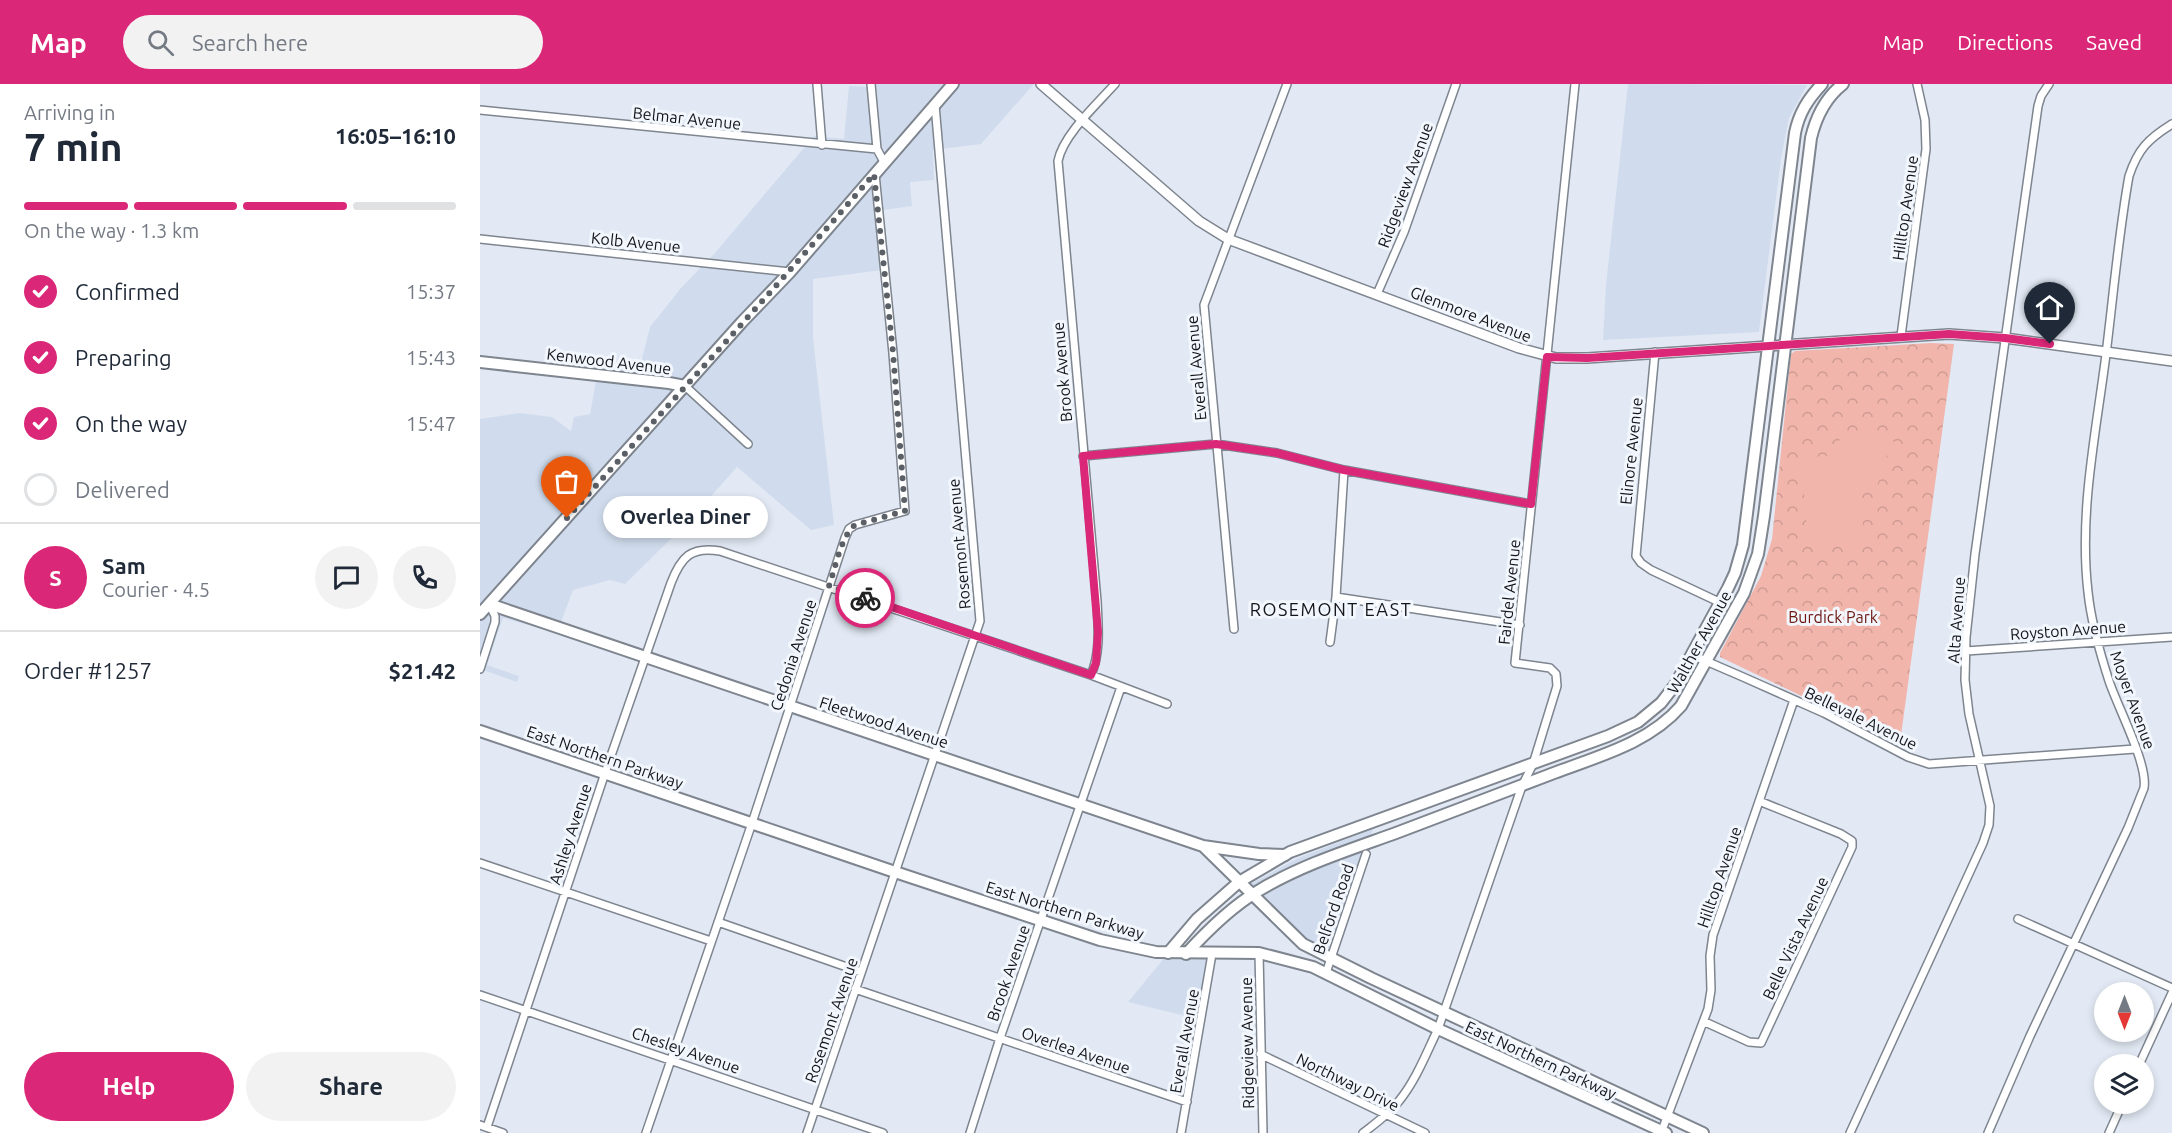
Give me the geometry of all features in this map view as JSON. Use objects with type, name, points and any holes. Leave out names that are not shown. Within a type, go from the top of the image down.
[{"type":"main road","points":[[480,614],[790,272],[953,84]]},
{"type":"main road","name":"Walther Avenue","points":[[1168,953],[1197,919],[1239,882],[1285,855],[1608,736],[1638,722],[1661,703],[1675,685],[1735,573],[1746,532],[1795,133],[1805,104],[1822,84]]},
{"type":"main road","name":"Walther Avenue","points":[[1186,954],[1206,933],[1252,894],[1314,863],[1633,742],[1662,725],[1681,706],[1744,593],[1758,554],[1811,138],[1828,98],[1843,84]]},
{"type":"main road","name":"Kenwood Avenue","points":[[480,362],[685,386]]},
{"type":"main road","name":"Fleetwood Avenue","points":[[489,604],[1203,846],[1252,894]]},
{"type":"main road","name":"East Northern Parkway","points":[[480,730],[752,824],[1041,921],[1123,946],[1186,954],[1259,953],[1294,961],[1326,973],[1438,1029],[1663,1132]]},
{"type":"main road","points":[[1203,846],[1259,854],[1285,855]]},
{"type":"main road","name":"East Northern Parkway","points":[[1252,894],[1303,944],[1331,959],[1703,1133]]},
{"type":"main road","points":[[1555,1083],[1563,1068]]},
{"type":"street","points":[[817,84],[822,145]]},
{"type":"street","points":[[872,84],[877,149],[884,162]]},
{"type":"street","name":"Glenmore Avenue","points":[[1041,84],[1199,221],[1228,239],[1547,357],[1587,358],[1949,334],[2005,338],[2172,361]]},
{"type":"street","name":"Brook Avenue","points":[[1091,675],[1096,663],[1098,632],[1058,161],[1062,148],[1115,84]]},
{"type":"street","name":"Everall Avenue","points":[[1234,629],[1204,305],[1287,84]]},
{"type":"street","name":"Ridgeview Avenue","points":[[1377,294],[1404,232],[1456,84]]},
{"type":"street","name":"Fairdel Avenue","points":[[1363,1133],[1399,1102],[1413,1081],[1438,1029],[1522,786],[1533,764],[1557,686],[1556,674],[1550,668],[1515,663],[1575,84]]},
{"type":"street","name":"Hilltop Avenue","points":[[1901,336],[1926,149],[1925,120],[1917,84]]},
{"type":"street","name":"Alta Avenue","points":[[1850,1133],[1987,833],[1990,807],[1969,714],[1965,680],[1973,564],[2038,106],[2049,84]]},
{"type":"street","name":"Rosemont Avenue","points":[[807,1133],[913,813],[980,621],[935,105]]},
{"type":"street","name":"Belmar Avenue","points":[[480,110],[877,149]]},
{"type":"street","name":"Moyer Avenue","points":[[1988,1133],[2030,1036],[2141,796],[2145,781],[2109,681],[2098,642],[2088,593],[2084,537],[2086,498],[2126,192],[2133,163],[2145,144],[2172,124]]},
{"type":"street","name":"Cedonia Avenue","points":[[646,1133],[752,824],[849,529],[860,523],[905,511],[893,352],[874,174]]},
{"type":"street","name":"Kolb Avenue","points":[[480,239],[790,272]]},
{"type":"street","name":"Elinore Avenue","points":[[1654,352],[1635,553],[1637,558],[1651,570],[1719,602]]},
{"type":"street","name":"Kenwood Avenue","points":[[685,386],[748,444]]},
{"type":"street","points":[[1083,456],[1216,444],[1277,453],[1344,470],[1531,504]]},
{"type":"street","points":[[1330,642],[1336,597],[1344,470]]},
{"type":"street","name":"Ashley Avenue","points":[[483,1126],[680,562],[689,555],[706,550],[720,551],[829,586]]},
{"type":"street","points":[[829,586],[1091,675],[1167,704]]},
{"type":"street","points":[[1336,597],[1520,625]]},
{"type":"street","points":[[480,669],[495,622],[495,616],[489,604]]},
{"type":"street","name":"Royston Avenue","points":[[1966,651],[2172,637]]},
{"type":"street","name":"Bellevale Avenue","points":[[1690,659],[1699,658],[1824,713],[1915,760],[1929,764],[2135,749]]},
{"type":"street","name":"Brook Avenue","points":[[970,1133],[1000,1038],[1121,687]]},
{"type":"street","name":"Hilltop Avenue","points":[[1663,1132],[1705,1022],[1711,990],[1710,956],[1713,935],[1794,700]]},
{"type":"street","name":"Belle Vista Avenue","points":[[1705,1022],[1749,1042],[1758,1044],[1764,1040],[1849,856],[1852,841],[1847,837],[1759,801]]},
{"type":"street","name":"Belford Road","points":[[1326,973],[1366,854]]},
{"type":"street","points":[[480,863],[711,941]]},
{"type":"street","points":[[2018,919],[2172,990],[2144,1054]]},
{"type":"street","points":[[718,922],[861,972]]},
{"type":"street","name":"Ridgeview Avenue","points":[[1259,953],[1263,1133]]},
{"type":"street","name":"Everall Avenue","points":[[1181,1133],[1212,954]]},
{"type":"street","name":"Overlea Avenue","points":[[855,989],[1187,1102]]},
{"type":"street","name":"Chesley Avenue","points":[[480,995],[883,1133]]},
{"type":"street","name":"Northway Drive","points":[[1260,1054],[1425,1133]]},
{"type":"street","points":[[2109,1133],[2118,1114]]},
{"type":"street","points":[[483,1126],[503,1133]]},
{"type":"shaded area","points":[[868,84],[1034,84],[981,144],[933,150],[934,180],[910,182],[912,206],[883,210],[890,269],[813,279],[813,338],[834,525],[811,530],[737,467],[691,519],[625,584],[610,580],[573,590],[557,633],[503,618],[487,665],[519,676],[517,682],[480,669],[480,419],[519,413],[552,417],[571,431],[574,417],[590,414],[598,370],[638,374],[650,327],[681,288],[714,254],[814,136],[844,139],[849,86],[867,87]]},
{"type":"shaded area","points":[[1628,84],[1807,85],[1789,118],[1781,159],[1759,332],[1603,340],[1606,285]]},
{"type":"shaded area","points":[[1373,829],[1330,957],[1300,940],[1245,887],[1298,858]]},
{"type":"shaded area","points":[[1170,951],[1213,953],[1202,1020],[1128,1002]]},
{"type":"green space","name":"Burdick Park","points":[[1931,343],[1954,344],[1900,743],[1720,657],[1720,653],[1761,576],[1772,539],[1791,354],[1795,351]]},
{"type":"green space","points":[[1847,431],[1895,442],[1894,450],[1888,452],[1876,489],[1860,487],[1864,538],[1808,542],[1801,458],[1836,455],[1840,438]]},
{"type":"way so far","points":[[567,518],[742,322],[790,272],[874,174],[893,352],[905,511],[860,523],[849,529],[829,586],[865,598]]},
{"type":"place","name":"Overlea Diner","points":[[567,518]]},
{"type":"district","name":"ROSEMONT EAST","points":[[1331,609]]},
{"type":"route","points":[[865,598],[1091,675],[1096,663],[1097,601],[1083,456],[1216,444],[1277,453],[1344,470],[1531,504],[1547,357],[1587,358],[1949,334],[2050,344]]}]
